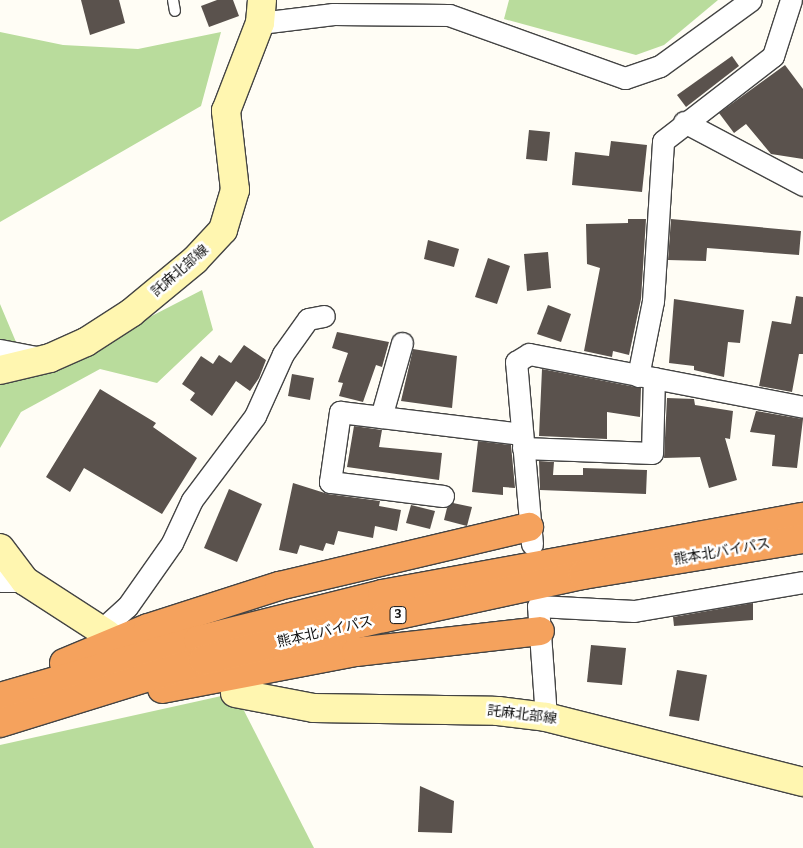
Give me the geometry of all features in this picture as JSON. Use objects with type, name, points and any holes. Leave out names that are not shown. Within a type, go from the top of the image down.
[{"type":"highway","name":"熊本北バイパス","points":[[0,697],[198,640],[382,594],[797,518]]},
{"type":"highway","points":[[0,690],[148,628],[279,586],[531,535]]},
{"type":"highway","name":"熊本北バイパス","points":[[0,723],[203,660],[384,618],[583,575],[803,539]]},
{"type":"highway","points":[[0,730],[175,686],[346,654],[540,631]]},
{"type":"main road","name":"託麻北部線","points":[[0,370],[50,358],[86,342],[131,313],[206,250],[223,230],[235,190],[226,111],[261,12]]},
{"type":"main road","points":[[0,548],[12,581],[103,633]]},
{"type":"main road","name":"託麻北部線","points":[[235,693],[314,708],[498,711],[546,717],[803,782]]},
{"type":"street","points":[[261,12],[449,15],[625,78],[660,66],[752,0]]},
{"type":"street","points":[[443,496],[330,482],[340,412],[381,417],[522,441],[652,453],[646,377],[653,301],[663,141],[684,122],[773,56],[791,0]]},
{"type":"street","points":[[684,122],[803,185]]},
{"type":"street","points":[[103,633],[127,607],[172,543],[192,500],[255,416],[282,354],[308,319],[324,316]]},
{"type":"street","points":[[381,417],[402,343]]},
{"type":"street","points":[[0,350],[50,358]]},
{"type":"street","points":[[531,535],[516,362],[529,354],[803,407]]},
{"type":"street","points":[[546,717],[538,606],[634,611],[803,582]]},
{"type":"green space","points":[[509,0],[718,0],[664,45],[636,55],[504,19]]},
{"type":"green space","points":[[0,32],[63,45],[138,49],[221,32],[201,106],[0,222]]},
{"type":"green space","points":[[202,290],[213,330],[157,383],[100,369],[21,412],[0,448],[0,304],[16,342],[53,367]]},
{"type":"green space","points":[[235,693],[314,848],[0,848],[0,745]]},
{"type":"building","points":[[81,0],[119,0],[125,23],[90,35]]},
{"type":"building","points":[[217,0],[233,0],[239,16],[209,27],[201,6]]},
{"type":"building","points":[[732,56],[739,66],[686,107],[677,95]]},
{"type":"building","points":[[785,65],[803,89],[803,159],[771,154],[746,124],[734,133],[719,113]]},
{"type":"building","points":[[529,130],[550,132],[547,161],[526,159]]},
{"type":"building","points":[[611,141],[647,145],[642,192],[572,185],[575,152],[609,156]]},
{"type":"building","points":[[628,219],[646,219],[641,299],[629,355],[613,351],[612,357],[584,351],[600,268],[587,264],[586,224],[628,223]]},
{"type":"building","points":[[671,219],[801,231],[799,255],[707,248],[706,261],[668,260]]},
{"type":"building","points":[[428,240],[459,249],[454,267],[424,259]]},
{"type":"building","points":[[548,252],[551,288],[527,291],[524,254]]},
{"type":"building","points":[[488,258],[510,266],[497,304],[475,297]]},
{"type":"building","points":[[796,296],[803,297],[803,354],[799,354],[792,392],[759,386],[772,321],[791,324]]},
{"type":"building","points":[[674,299],[744,310],[740,343],[728,342],[724,377],[694,370],[694,366],[669,363]]},
{"type":"building","points":[[548,305],[571,314],[561,342],[537,334]]},
{"type":"building","points":[[337,332],[389,342],[382,367],[376,365],[363,402],[339,396],[343,383],[338,382],[348,353],[332,348]]},
{"type":"building","points":[[244,345],[266,360],[259,378],[250,391],[236,381],[212,416],[190,400],[195,393],[182,384],[201,356],[213,364],[219,355],[231,363]]},
{"type":"building","points":[[413,349],[457,356],[452,408],[401,401]]},
{"type":"building","points":[[542,369],[641,388],[640,417],[607,412],[607,439],[539,436]]},
{"type":"building","points":[[292,374],[314,378],[310,400],[288,396]]},
{"type":"building","points":[[100,389],[156,423],[153,427],[197,458],[162,514],[84,468],[70,492],[46,477]]},
{"type":"building","points":[[667,398],[694,399],[695,405],[733,411],[730,439],[725,438],[737,480],[709,488],[700,457],[664,458]]},
{"type":"building","points":[[756,411],[803,419],[797,468],[772,466],[775,435],[750,432]]},
{"type":"building","points":[[354,426],[382,430],[379,447],[442,453],[439,480],[347,467]]},
{"type":"building","points":[[478,441],[511,445],[515,488],[503,487],[503,495],[472,492]]},
{"type":"building","points":[[539,461],[554,462],[553,475],[583,475],[583,468],[647,470],[646,494],[540,490]]},
{"type":"building","points":[[293,483],[328,494],[380,501],[379,506],[401,510],[397,531],[375,526],[373,538],[338,531],[334,545],[326,543],[323,551],[300,545],[297,554],[279,550]]},
{"type":"building","points":[[229,489],[262,504],[237,562],[204,548]]},
{"type":"building","points":[[453,503],[472,507],[467,526],[444,520],[447,508]]},
{"type":"building","points":[[411,505],[435,511],[430,529],[406,523]]},
{"type":"building","points":[[753,603],[753,620],[674,626],[673,617]]},
{"type":"building","points":[[591,645],[626,648],[622,685],[587,682]]},
{"type":"building","points":[[677,670],[707,675],[699,721],[669,716]]},
{"type":"building","points":[[420,786],[454,801],[452,833],[418,832]]}]
